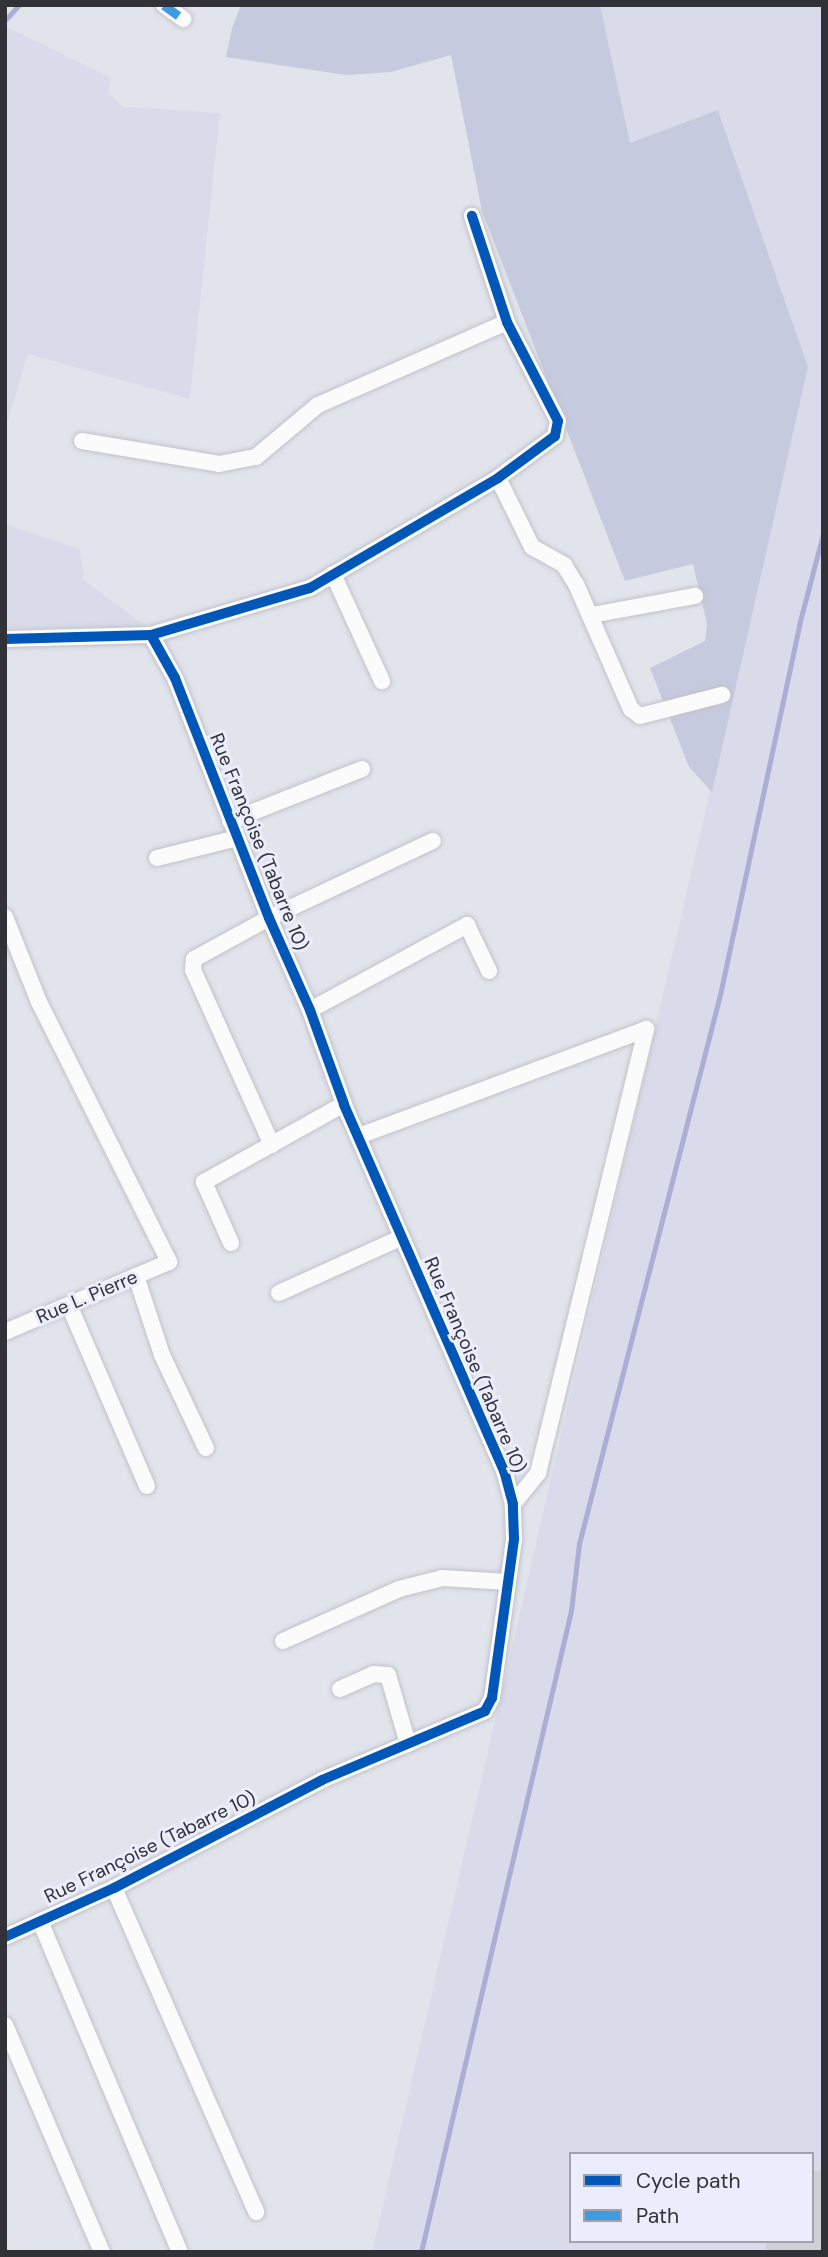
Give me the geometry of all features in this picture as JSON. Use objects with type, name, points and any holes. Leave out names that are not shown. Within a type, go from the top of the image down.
[{"type":"street","points":[[164,5],[183,19]]},
{"type":"street","points":[[5,639],[151,635],[310,588],[498,478],[555,436],[559,430],[558,421],[508,322],[472,216]]},
{"type":"street","points":[[82,441],[219,464],[256,457],[318,405],[508,322]]},
{"type":"street","points":[[498,478],[532,547],[564,565],[592,615],[631,709],[640,716],[722,695]]},
{"type":"street","points":[[333,574],[382,681]]},
{"type":"street","points":[[592,615],[695,596]]},
{"type":"street","name":"Rue Françoise (Tabarre 10)","points":[[5,1937],[114,1888],[322,1780],[485,1711],[492,1699],[514,1539],[513,1504],[504,1471],[400,1238],[344,1104],[310,1010],[269,918],[175,678],[151,635]]},
{"type":"street","points":[[230,821],[362,769]]},
{"type":"street","points":[[157,858],[237,838]]},
{"type":"street","points":[[272,1145],[192,964],[196,956],[269,918],[433,841]]},
{"type":"street","name":"Rue L. Pierre","points":[[5,917],[39,1002],[169,1262],[5,1332]]},
{"type":"street","points":[[310,1010],[467,925],[489,971]]},
{"type":"street","points":[[359,1136],[646,1029],[538,1473],[513,1504]]},
{"type":"street","points":[[231,1243],[204,1182],[344,1104]]},
{"type":"street","points":[[279,1293],[400,1238]]},
{"type":"street","points":[[136,1276],[162,1355],[206,1448]]},
{"type":"street","points":[[69,1305],[147,1486]]},
{"type":"street","points":[[283,1641],[399,1589],[442,1578],[508,1582]]},
{"type":"street","points":[[340,1689],[373,1674],[388,1675],[408,1744]]},
{"type":"street","points":[[114,1888],[256,2212]]},
{"type":"street","points":[[40,1921],[180,2252]]},
{"type":"street","points":[[5,2025],[102,2252]]},
{"type":"shaded area","points":[[241,5],[600,5],[630,143],[718,110],[808,367],[712,792],[689,767],[650,668],[705,641],[707,624],[693,564],[625,581],[482,211],[451,55],[391,72],[346,75],[226,57],[232,28]]},
{"type":"shaded area","points":[[600,5],[823,5],[823,2252],[372,2252],[808,368],[719,111],[630,143]]},
{"type":"shaded area","points":[[7,27],[111,78],[108,93],[123,107],[220,113],[190,399],[28,354],[5,430]]},
{"type":"shaded area","points":[[5,524],[80,549],[84,580],[147,627],[5,628]]},
{"type":"waterway","points":[[5,20],[19,5]]},
{"type":"waterway","points":[[421,2252],[571,1611],[579,1544],[720,995],[799,625],[823,534]]},
{"type":"runway","points":[[815,2252],[823,2219]]},
{"type":"marked path","points":[[164,5],[183,19]]},
{"type":"cycle path","points":[[5,639],[151,635],[310,588],[498,478],[555,436],[558,421],[507,322],[472,216]]},
{"type":"cycle path","points":[[5,1937],[114,1888],[322,1780],[485,1711],[492,1698],[514,1539],[513,1504],[504,1471],[344,1104],[310,1010],[269,918],[175,678],[151,635]]}]
